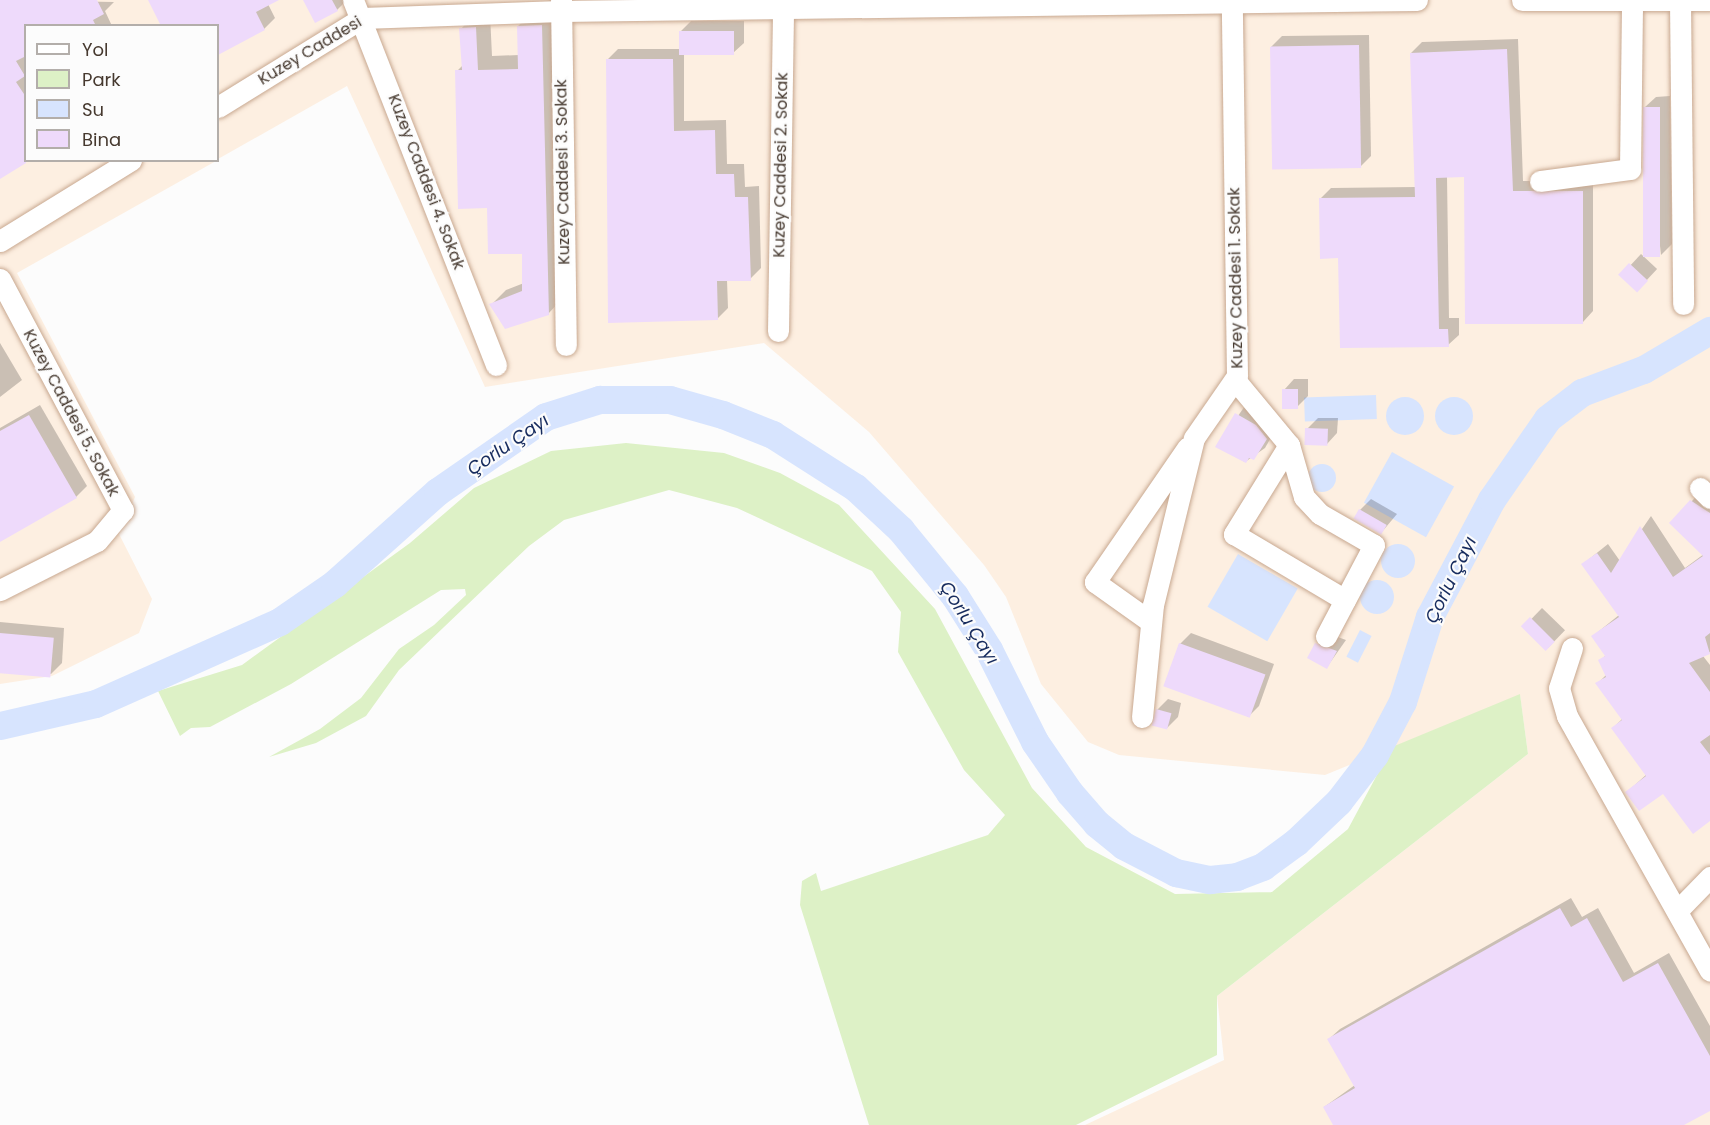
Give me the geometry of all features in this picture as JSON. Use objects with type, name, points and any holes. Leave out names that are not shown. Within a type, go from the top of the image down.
[{"type":"street","name":"Kuzey Caddesi","points":[[219,106],[358,9],[1417,0]]},
{"type":"street","points":[[1522,0],[1710,0]]},
{"type":"street","name":"Kuzey Caddesi 1. Sokak","points":[[1142,717],[1151,622],[1194,438],[1235,380],[1232,1]]},
{"type":"street","points":[[1540,181],[1630,169],[1632,1]]},
{"type":"street","points":[[1680,1],[1683,304]]},
{"type":"street","name":"Kuzey Caddesi 2. Sokak","points":[[778,331],[783,4]]},
{"type":"street","name":"Kuzey Caddesi 3. Sokak","points":[[561,6],[566,345]]},
{"type":"street","name":"Kuzey Caddesi 4. Sokak","points":[[358,9],[496,365]]},
{"type":"street","points":[[0,241],[128,162]]},
{"type":"street","name":"Kuzey Caddesi 5. Sokak","points":[[0,279],[123,510],[97,541],[0,590]]},
{"type":"street","points":[[1235,380],[1289,445],[1304,497],[1320,514],[1374,545],[1326,636]]},
{"type":"street","points":[[1151,622],[1095,582],[1194,438]]},
{"type":"street","points":[[1289,445],[1234,534],[1345,600]]},
{"type":"street","points":[[1572,648],[1559,688],[1567,716],[1678,909],[1710,970]]},
{"type":"street","points":[[1678,909],[1710,878]]},
{"type":"shaded area","points":[[0,0],[1710,0],[1710,1125],[1085,1125],[1224,1060],[1217,996],[1528,754],[1520,695],[1325,775],[1119,755],[1088,742],[1041,684],[1006,597],[984,565],[869,432],[764,343],[485,387],[347,86],[219,158],[219,24],[24,24],[24,162],[214,162],[17,273],[135,497],[119,534],[152,599],[139,633],[52,676],[0,684]]},
{"type":"green space","points":[[626,443],[724,453],[780,473],[839,505],[935,609],[1032,788],[1086,847],[1175,894],[1272,892],[1348,829],[1392,747],[1520,694],[1528,754],[1217,996],[1217,1055],[1076,1125],[869,1125],[800,905],[802,881],[816,873],[821,891],[988,835],[1005,815],[964,770],[898,652],[901,612],[872,571],[737,508],[669,490],[564,520],[529,546],[399,670],[366,716],[316,743],[269,757],[320,729],[361,698],[399,649],[434,625],[466,595],[465,589],[441,590],[291,684],[210,727],[191,728],[180,736],[158,691],[242,665],[410,543],[474,488],[551,451]]},
{"type":"water","points":[[1376,395],[1377,419],[1305,421],[1304,398]]},
{"type":"water","points":[[1405,397],[1419,402],[1424,416],[1419,430],[1405,435],[1391,430],[1386,416],[1391,402]]},
{"type":"water","points":[[1454,397],[1468,402],[1473,416],[1468,430],[1454,435],[1440,430],[1435,416],[1440,402]]},
{"type":"water","points":[[1392,452],[1454,486],[1426,537],[1364,503]]},
{"type":"water","points":[[1322,464],[1332,468],[1336,478],[1332,488],[1322,492],[1312,488],[1308,478],[1312,468]]},
{"type":"water","points":[[1398,544],[1410,549],[1415,561],[1410,573],[1398,578],[1386,573],[1381,561],[1386,549]]},
{"type":"water","points":[[1238,554],[1298,588],[1267,641],[1208,607]]},
{"type":"water","points":[[1377,580],[1389,585],[1394,597],[1389,609],[1377,614],[1365,609],[1360,597],[1365,585]]},
{"type":"water","points":[[1360,630],[1372,636],[1358,663],[1346,657]]},
{"type":"building","points":[[0,0],[97,0],[104,14],[93,20],[95,24],[24,24],[24,57],[16,61],[24,77],[16,82],[24,94],[24,162],[26,163],[0,179]]},
{"type":"building","points":[[148,0],[279,0],[256,12],[265,30],[219,54],[219,24],[160,24]]},
{"type":"building","points":[[303,0],[332,0],[338,11],[315,23]]},
{"type":"building","points":[[542,25],[549,315],[505,329],[489,304],[522,291],[522,254],[488,254],[487,208],[458,209],[455,70],[462,70],[459,28],[476,27],[478,70],[518,69],[517,26]]},
{"type":"building","points":[[679,31],[734,31],[734,55],[679,55]]},
{"type":"building","points":[[1359,45],[1361,168],[1272,170],[1270,47]]},
{"type":"building","points":[[1507,49],[1513,191],[1583,191],[1583,324],[1465,324],[1464,177],[1436,178],[1439,329],[1448,329],[1449,347],[1340,348],[1338,258],[1320,259],[1319,198],[1415,197],[1410,53]]},
{"type":"building","points":[[606,59],[673,59],[674,131],[715,130],[716,174],[734,174],[735,197],[748,197],[751,281],[717,281],[718,320],[608,323]]},
{"type":"building","points":[[1643,107],[1660,107],[1660,257],[1643,257]]},
{"type":"building","points":[[1629,263],[1648,281],[1637,292],[1618,275]]},
{"type":"building","points":[[1282,389],[1298,389],[1298,409],[1282,409]]},
{"type":"building","points":[[1235,413],[1256,425],[1267,439],[1254,460],[1249,458],[1246,463],[1215,447]]},
{"type":"building","points":[[29,415],[77,498],[0,542],[0,431]]},
{"type":"building","points":[[1305,428],[1328,429],[1327,446],[1304,445]]},
{"type":"building","points":[[1690,500],[1710,513],[1710,633],[1705,637],[1710,654],[1689,663],[1710,692],[1710,735],[1700,742],[1710,755],[1710,821],[1693,834],[1663,794],[1639,811],[1625,792],[1646,776],[1611,728],[1622,720],[1595,683],[1606,677],[1598,660],[1605,656],[1591,636],[1619,617],[1581,564],[1597,553],[1611,573],[1640,526],[1673,577],[1703,556],[1669,523]]},
{"type":"building","points":[[1359,509],[1387,525],[1381,535],[1354,519]]},
{"type":"building","points":[[1530,617],[1555,642],[1546,651],[1521,626]]},
{"type":"building","points":[[0,633],[54,638],[50,678],[0,673]]},
{"type":"building","points":[[1179,643],[1265,674],[1250,718],[1163,686]]},
{"type":"building","points":[[1315,643],[1337,651],[1327,669],[1307,658]]},
{"type":"building","points":[[1156,709],[1171,713],[1167,730],[1152,725]]},
{"type":"building","points":[[1560,908],[1571,927],[1587,918],[1623,982],[1658,963],[1710,1056],[1710,1111],[1684,1125],[1333,1125],[1323,1107],[1355,1088],[1327,1039]]},
{"type":"waterway","name":"Çorlu Çayı","points":[[0,726],[96,704],[280,622],[335,584],[438,492],[546,417],[600,400],[670,400],[723,415],[773,435],[856,488],[901,530],[955,596],[989,650],[1035,742],[1070,793],[1097,824],[1124,846],[1176,873],[1210,880],[1237,877],[1263,867],[1297,842],[1339,802],[1375,755],[1403,702],[1430,617],[1492,500],[1548,419],[1582,393],[1644,370],[1710,331]]}]
